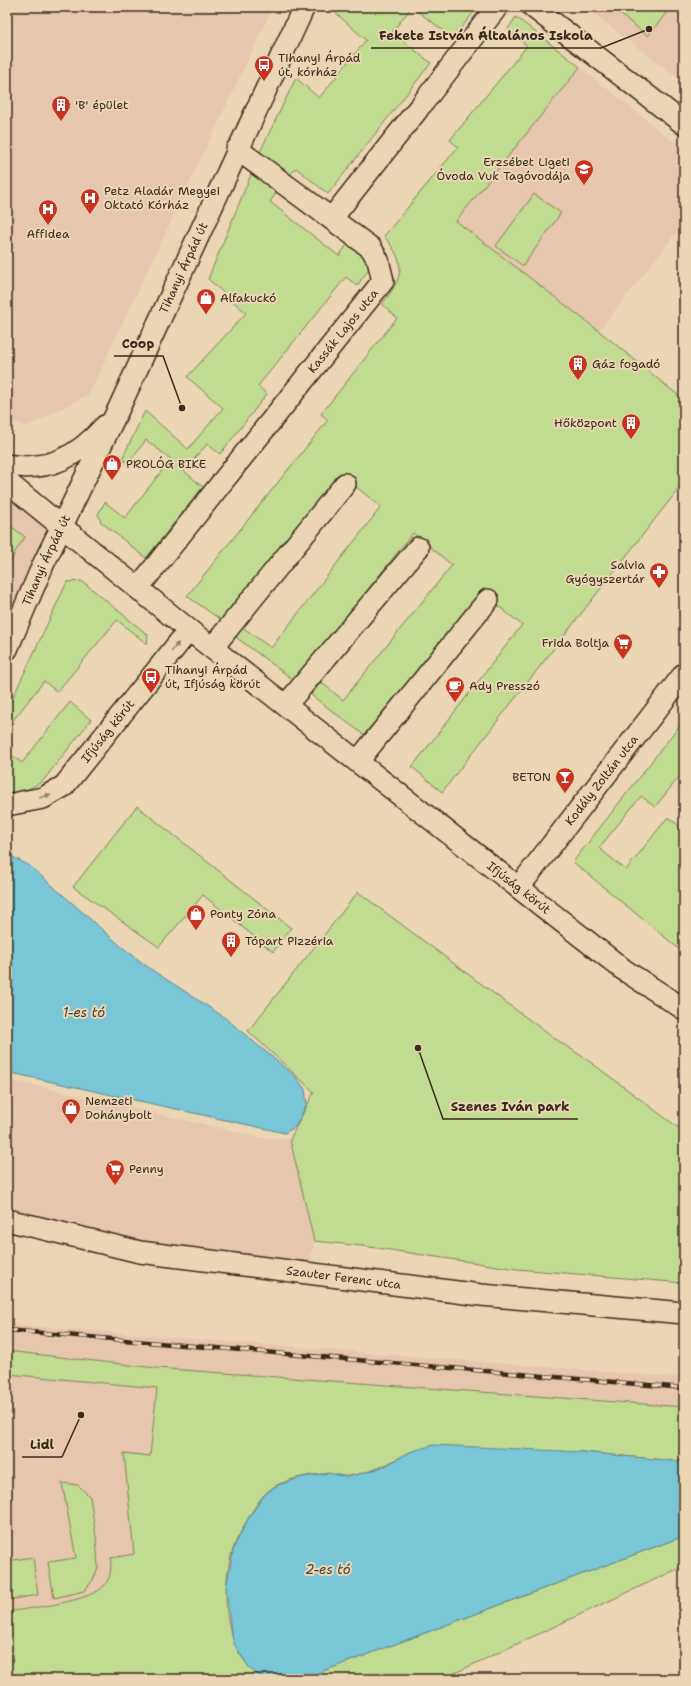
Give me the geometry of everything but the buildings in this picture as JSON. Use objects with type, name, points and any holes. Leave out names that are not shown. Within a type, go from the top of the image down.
[{"type":"street","name":"Tihanyi Árpád út","points":[[7,649],[43,565],[119,408],[237,149],[304,7]]},
{"type":"street","points":[[237,149],[332,218],[497,7]]},
{"type":"street","points":[[533,7],[684,124]]},
{"type":"street","name":"Kassák Lajos utca","points":[[138,588],[383,281],[378,260],[371,248],[332,218]]},
{"type":"street","name":"Tihanyi Árpád út","points":[[7,466],[31,468],[50,465],[66,459],[87,445],[119,408]]},
{"type":"street","name":"Ifjúság körút","points":[[7,482],[189,630],[287,704],[624,970],[684,1010]]},
{"type":"street","points":[[213,648],[344,484]]},
{"type":"street","points":[[287,704],[418,548]]},
{"type":"street","points":[[358,761],[488,600]]},
{"type":"street","name":"Ifjúság körút","points":[[7,805],[43,798],[64,786],[189,630]]},
{"type":"street","name":"Kodály Zoltán utca","points":[[519,887],[684,674]]},
{"type":"street","name":"Szauter Ferenc utca","points":[[7,1220],[140,1252],[481,1294],[684,1312]]},
{"type":"shaded area","name":"Petz Aladár Megyei Oktató Kórház","points":[[7,7],[273,7],[89,394],[26,427],[7,419]]},
{"type":"shaded area","points":[[585,7],[684,7],[684,82],[642,51]]},
{"type":"shaded area","name":"Erzsébet Ligeti Óvoda Vuk Tagóvodája","points":[[580,67],[684,150],[684,223],[599,331],[456,221]]},
{"type":"shaded area","points":[[7,482],[62,526],[7,649]]},
{"type":"shaded area","points":[[7,1079],[262,1138],[290,1139],[314,1241],[308,1273],[7,1220]]},
{"type":"shaded area","points":[[7,1324],[684,1378],[684,1407],[156,1368],[7,1351]]},
{"type":"shaded area","points":[[7,1374],[157,1388],[150,1456],[124,1454],[134,1554],[112,1558],[111,1574],[105,1585],[88,1597],[7,1612]]},
{"type":"green space","points":[[330,7],[412,7],[392,32],[431,63],[328,194],[296,168],[288,177],[258,156],[296,78],[319,98],[366,40]]},
{"type":"green space","points":[[412,7],[478,7],[453,38]]},
{"type":"green space","points":[[611,7],[671,7],[648,36]]},
{"type":"green space","points":[[516,17],[580,67],[456,221],[599,331],[684,400],[684,482],[442,792],[412,767],[522,625],[481,592],[364,735],[311,695],[321,682],[343,700],[452,565],[413,533],[295,681],[233,635],[241,626],[271,648],[381,507],[340,474],[221,620],[187,596],[328,420],[321,414],[397,318],[382,304],[395,286],[400,270],[396,254],[384,236],[458,147],[450,140],[527,46],[508,29]]},
{"type":"green space","points":[[252,172],[278,190],[270,202],[339,256],[351,239],[364,250],[371,266],[357,286],[346,277],[258,386],[267,394],[220,454],[207,444],[184,471],[203,487],[146,558],[101,522],[98,514],[105,502],[125,518],[171,459],[146,440],[128,463],[122,459],[145,411],[188,449],[223,408],[187,377],[246,313],[208,279]]},
{"type":"green space","points":[[534,194],[561,213],[523,266],[496,246]]},
{"type":"green space","points":[[7,523],[25,537],[15,552],[7,571]]},
{"type":"green space","points":[[82,581],[148,635],[147,644],[117,620],[57,692],[44,681],[7,728],[7,710],[67,582]]},
{"type":"green space","points":[[70,702],[91,720],[42,782],[28,789],[7,794],[7,751],[22,763]]},
{"type":"green space","points":[[684,720],[684,771],[655,807],[641,796],[599,848],[626,870],[668,817],[683,829],[684,828],[684,953],[573,862]]},
{"type":"green space","points":[[137,806],[291,928],[273,952],[203,895],[159,947],[73,887]]},
{"type":"green space","points":[[358,892],[551,1036],[589,1061],[684,1132],[684,1283],[517,1269],[363,1246],[314,1241],[290,1139],[314,1092],[248,1031]]},
{"type":"green space","points":[[7,1351],[156,1368],[684,1407],[684,1462],[583,1452],[410,1452],[365,1473],[345,1476],[321,1474],[289,1480],[277,1485],[267,1492],[251,1513],[233,1549],[229,1565],[227,1584],[226,1603],[234,1641],[242,1658],[254,1670],[270,1679],[7,1679],[7,1612],[74,1600],[98,1591],[107,1582],[110,1572],[111,1558],[134,1554],[124,1453],[150,1456],[157,1388],[7,1374]]},
{"type":"green space","points":[[62,1483],[78,1485],[90,1497],[96,1536],[98,1567],[93,1580],[84,1591],[54,1598],[48,1562],[76,1558]]},
{"type":"green space","points":[[684,1536],[684,1566],[442,1679],[302,1679]]},
{"type":"green space","points":[[33,1557],[38,1595],[7,1600],[7,1561]]},
{"type":"water","name":"1-es tó","points":[[7,854],[30,866],[122,947],[152,970],[224,1017],[296,1077],[305,1089],[307,1104],[295,1127],[285,1133],[7,1072]]},
{"type":"water","name":"2-es tó","points":[[433,1445],[583,1452],[684,1462],[684,1536],[302,1679],[270,1679],[260,1676],[250,1669],[234,1644],[226,1587],[234,1547],[248,1519],[265,1494],[278,1485],[303,1477],[329,1473],[347,1477],[371,1471],[387,1465],[410,1452]]},
{"type":"railway","points":[[7,1330],[684,1388]]},
{"type":"place","name":"Fekete István Általános Iskola","points":[[649,29]]},
{"type":"place","name":"Tihanyi Árpád út, kórház","points":[[264,82]]},
{"type":"place","name":"'B' épület","points":[[61,122]]},
{"type":"place","name":"Erzsébet Ligeti Óvoda Vuk Tagóvodája","points":[[584,186]]},
{"type":"place","name":"Petz Aladár Megyei Oktató Kórház","points":[[90,215]]},
{"type":"place","name":"Affidea","points":[[48,226]]},
{"type":"place","name":"Alfakuckó","points":[[206,315]]},
{"type":"place","name":"Gáz fogadó","points":[[578,381]]},
{"type":"place","name":"Coop","points":[[182,408]]},
{"type":"place","name":"Hőközpont","points":[[631,440]]},
{"type":"place","name":"PROLÓG BIKE","points":[[112,481]]},
{"type":"place","name":"Salvia Gyógyszertár","points":[[659,589]]},
{"type":"place","name":"Frida Boltja","points":[[623,660]]},
{"type":"place","name":"Tihanyi Árpád út, Ifjúság körút","points":[[151,694]]},
{"type":"place","name":"Ady Presszó","points":[[455,703]]},
{"type":"place","name":"BETON","points":[[565,794]]},
{"type":"place","name":"Ponty Zóna","points":[[196,931]]},
{"type":"place","name":"Tópart Pizzéria","points":[[231,958]]},
{"type":"place","name":"Szenes Iván park","points":[[418,1048]]},
{"type":"place","name":"Nemzeti Dohánybolt","points":[[71,1125]]},
{"type":"place","name":"Penny","points":[[115,1186]]},
{"type":"place","name":"Lidl","points":[[81,1415]]}]
